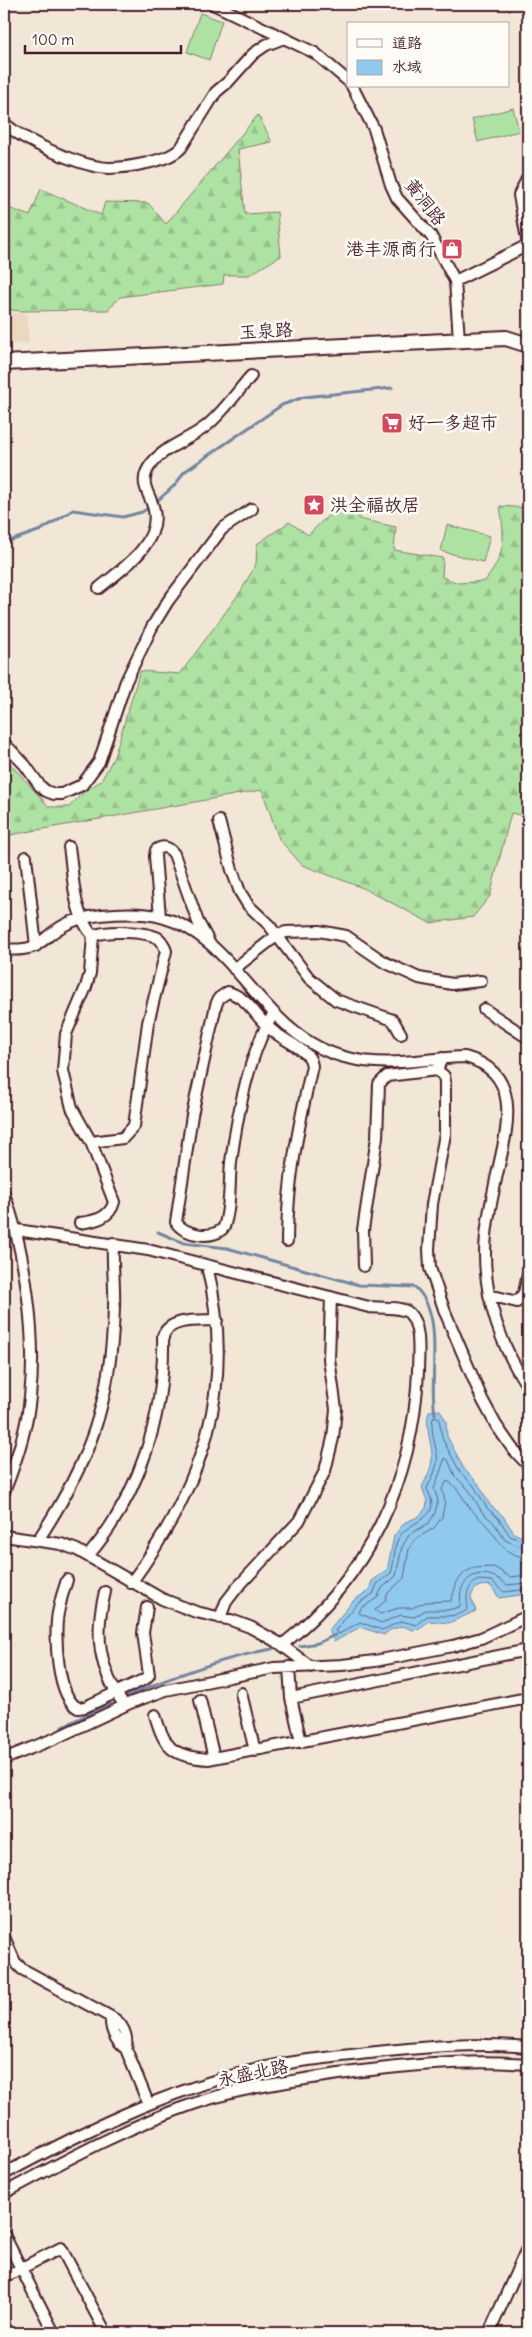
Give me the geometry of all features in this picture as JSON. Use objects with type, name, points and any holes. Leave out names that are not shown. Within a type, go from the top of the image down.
[{"type":"street","points":[[213,4],[316,53],[347,80]]},
{"type":"street","points":[[4,123],[52,151],[88,164],[108,168],[157,161],[176,153],[181,148],[216,92],[228,82],[253,54],[266,45],[284,38]]},
{"type":"street","name":"黄洞路","points":[[353,88],[374,129],[397,198],[403,207],[421,222],[432,236],[455,281],[459,340]]},
{"type":"street","points":[[455,281],[528,245],[519,196],[528,177]]},
{"type":"street","name":"玉泉路","points":[[4,363],[506,338],[528,345]]},
{"type":"street","points":[[99,588],[135,559],[142,550],[153,528],[154,509],[144,485],[145,476],[156,460],[206,427],[251,376]]},
{"type":"street","points":[[4,743],[46,791],[62,794],[82,785],[95,770],[105,748],[126,681],[152,627],[168,601],[222,529],[252,509]]},
{"type":"street","points":[[219,821],[240,892],[248,905],[268,925],[298,965],[323,991],[347,1006],[394,1020],[401,1034]]},
{"type":"street","points":[[70,847],[78,912],[93,936],[90,973],[66,1034],[63,1064],[66,1090],[72,1108],[91,1142],[114,1202],[112,1210],[107,1216],[80,1223]]},
{"type":"street","points":[[160,917],[155,856],[156,850],[165,848],[170,849],[174,854],[198,922],[211,946]]},
{"type":"street","points":[[26,857],[36,946]]},
{"type":"street","points":[[4,949],[24,950],[36,946],[62,927],[82,919],[123,915],[160,917],[186,927],[211,946],[234,969],[273,1015],[308,1043],[348,1058],[389,1064],[465,1057],[476,1060],[488,1067],[502,1082],[507,1100],[505,1142],[487,1225],[485,1254],[489,1295],[501,1335],[528,1387]]},
{"type":"street","points":[[234,969],[276,936],[294,931],[334,932],[351,939],[384,962],[420,978],[452,984],[481,981]]},
{"type":"street","points":[[91,1142],[122,1138],[134,1126],[148,1024],[166,951],[159,939],[152,936],[109,932],[93,936]]},
{"type":"street","points":[[273,1015],[266,1025],[256,1050],[235,1134],[224,1226],[215,1234],[186,1232],[180,1229],[176,1222],[192,1114],[219,998],[228,992],[237,994],[266,1025],[303,1051],[310,1058],[312,1066],[290,1185],[287,1212],[287,1241]]},
{"type":"street","points":[[484,1009],[528,1038]]},
{"type":"street","points":[[438,1070],[442,1058]]},
{"type":"street","points":[[364,1266],[363,1230],[377,1137],[379,1084],[387,1076],[438,1070]]},
{"type":"street","points":[[438,1070],[444,1076],[445,1082],[445,1134],[432,1204],[429,1249],[430,1268],[445,1312],[482,1400],[512,1448],[528,1466]]},
{"type":"street","points":[[4,1194],[17,1230],[28,1301],[30,1396],[19,1450],[4,1492]]},
{"type":"street","points":[[17,1230],[113,1243],[369,1307],[404,1310],[411,1314],[416,1325],[418,1337],[417,1392],[414,1419],[399,1482],[371,1543],[341,1588],[282,1644]]},
{"type":"street","points":[[38,1540],[62,1503],[87,1454],[104,1401],[113,1344],[115,1280],[113,1243]]},
{"type":"street","points":[[131,1583],[170,1524],[192,1479],[203,1448],[216,1392],[219,1361],[217,1320],[207,1266]]},
{"type":"street","points":[[489,1295],[518,1302],[524,1293],[528,1274]]},
{"type":"street","points":[[220,1618],[226,1602],[236,1589],[299,1521],[325,1471],[333,1438],[336,1409],[330,1359],[330,1297]]},
{"type":"street","points":[[88,1556],[116,1518],[146,1452],[160,1403],[163,1380],[163,1336],[165,1329],[173,1323],[217,1320]]},
{"type":"street","points":[[4,1536],[61,1544],[88,1556],[131,1583],[170,1602],[196,1612],[250,1627],[282,1644],[310,1667]]},
{"type":"street","points":[[67,1580],[58,1614],[56,1638],[59,1666],[69,1700],[78,1708],[85,1707],[145,1679],[149,1675],[143,1633],[148,1607]]},
{"type":"street","points":[[105,1592],[98,1626],[99,1643],[107,1676],[124,1705]]},
{"type":"street","points":[[4,1759],[56,1738],[124,1705],[166,1690],[274,1668],[310,1667],[374,1661],[459,1644],[481,1638],[528,1616]]},
{"type":"street","points":[[291,1698],[528,1650]]},
{"type":"street","points":[[290,1668],[291,1698],[301,1742]]},
{"type":"street","points":[[241,1693],[255,1751]]},
{"type":"street","points":[[155,1715],[161,1737],[168,1747],[177,1753],[191,1758],[214,1758],[528,1698]]},
{"type":"street","points":[[200,1700],[214,1758]]},
{"type":"street","points":[[4,1938],[15,1962],[30,1975],[111,2017],[110,2025],[118,2044],[126,2049],[148,2103]]},
{"type":"street","name":"永盛北路","points":[[4,2174],[64,2142],[148,2103],[191,2087],[255,2070],[319,2059],[424,2047],[468,2045],[528,2047]]},
{"type":"street","name":"永盛北路","points":[[4,2193],[104,2140],[145,2122],[196,2103],[241,2090],[304,2079],[416,2064],[464,2061],[528,2064]]},
{"type":"street","points":[[4,2235],[54,2333]]},
{"type":"street","points":[[489,2333],[528,2246]]},
{"type":"street","points":[[4,2278],[61,2248],[106,2333]]},
{"type":"shaded area","points":[[4,311],[27,314],[29,343],[4,344]]},
{"type":"green space","points":[[200,13],[222,21],[209,60],[187,52]]},
{"type":"green space","points":[[513,108],[519,131],[478,142],[472,119]]},
{"type":"green space","points":[[258,115],[272,142],[238,149],[245,214],[277,212],[281,256],[249,275],[224,275],[223,284],[120,297],[108,310],[21,311],[4,309],[4,193],[10,195],[6,207],[30,216],[41,189],[101,215],[105,202],[148,203],[166,224]]},
{"type":"green space","points":[[339,505],[358,505],[359,519],[396,527],[394,550],[443,558],[442,577],[459,583],[485,581],[497,563],[503,537],[500,506],[528,508],[528,817],[511,813],[490,896],[473,917],[430,923],[363,888],[302,865],[279,839],[262,790],[4,836],[4,757],[49,807],[69,807],[85,791],[101,781],[114,757],[140,671],[180,674],[241,591],[256,564],[257,544],[289,522],[308,535]]},
{"type":"green space","points":[[447,525],[490,536],[483,562],[441,551]]},
{"type":"water","points":[[440,1410],[446,1421],[447,1436],[464,1469],[478,1483],[490,1505],[503,1516],[514,1533],[528,1540],[528,1594],[499,1598],[491,1586],[484,1585],[476,1589],[471,1597],[476,1611],[449,1623],[428,1621],[420,1629],[412,1630],[403,1626],[390,1630],[384,1635],[360,1627],[334,1642],[329,1630],[353,1601],[369,1590],[372,1581],[387,1570],[394,1536],[405,1522],[418,1517],[426,1508],[427,1501],[422,1487],[432,1461],[428,1417],[429,1411]]},
{"type":"waterway","points":[[155,503],[176,484],[184,472],[282,405],[304,397],[392,388]]},
{"type":"waterway","points":[[4,543],[41,530],[73,510],[123,517],[142,512],[150,507]]},
{"type":"waterway","points":[[158,1232],[184,1243],[227,1248],[359,1285],[415,1287],[424,1299],[430,1313],[433,1329],[433,1399],[435,1414]]},
{"type":"waterway","points":[[300,1646],[318,1643],[335,1635]]},
{"type":"waterway","points":[[127,1696],[198,1668],[272,1649]]},
{"type":"waterway","points":[[62,1727],[110,1703]]},
{"type":"place","name":"港丰源商行","points":[[452,249]]},
{"type":"place","name":"好一多超市","points":[[392,423]]},
{"type":"place","name":"洪全福故居","points":[[314,505]]}]
